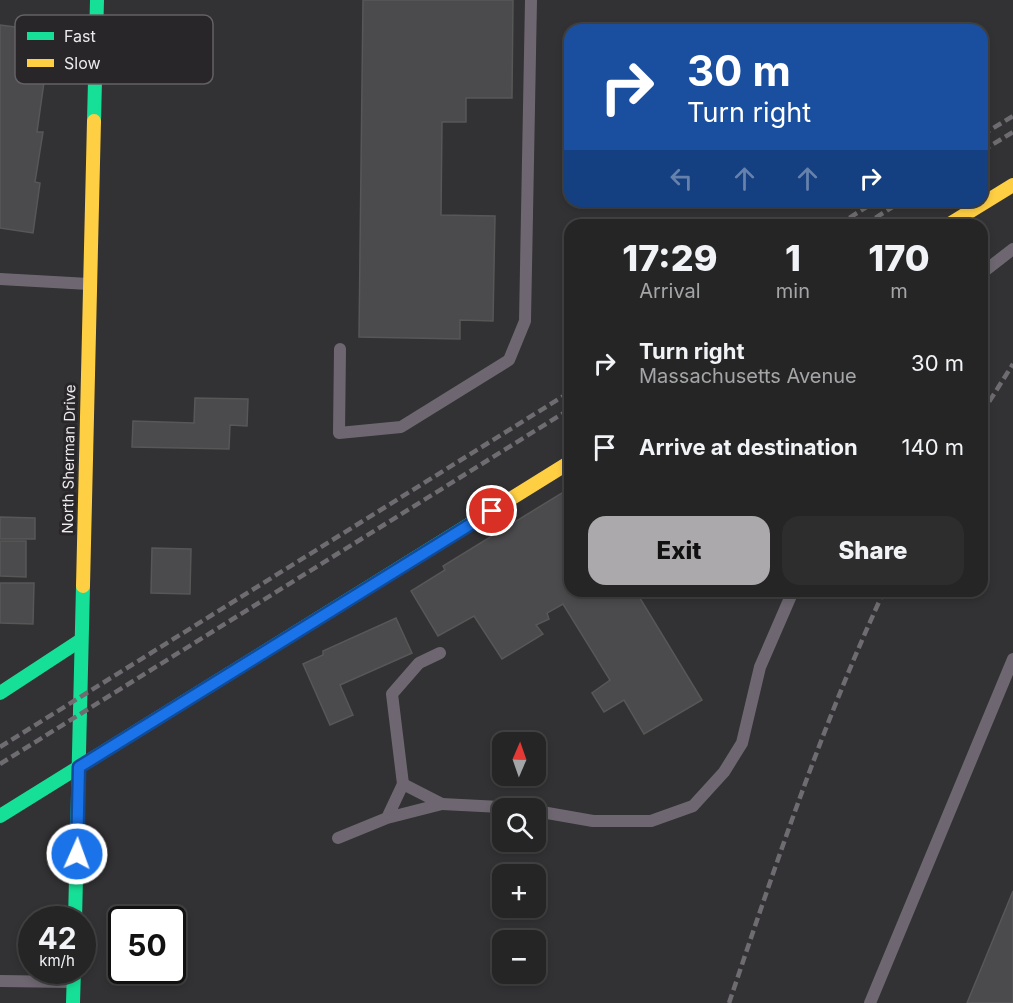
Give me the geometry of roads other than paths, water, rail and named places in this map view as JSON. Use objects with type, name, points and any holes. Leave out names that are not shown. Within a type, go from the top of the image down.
[{"type":"main road","name":"North Sherman Drive","points":[[97,0],[97,15]]},
{"type":"main road","name":"North Sherman Drive","points":[[75,906],[95,84]]},
{"type":"main road","points":[[988,200],[1013,185]]},
{"type":"main road","points":[[958,219],[977,207]]},
{"type":"main road","points":[[0,816],[564,466]]},
{"type":"main road","points":[[0,693],[81,640]]},
{"type":"main road","points":[[73,1003],[74,984]]},
{"type":"lane","points":[[340,348],[339,433],[401,427],[509,360],[525,321],[531,0]]},
{"type":"lane","points":[[988,268],[1013,249]]},
{"type":"lane","points":[[0,279],[90,284]]},
{"type":"lane","points":[[546,813],[593,821],[651,821],[693,806],[724,772],[742,743],[760,667],[790,597]]},
{"type":"lane","points":[[387,818],[403,784],[392,694],[419,663],[440,653]]},
{"type":"lane","points":[[870,1003],[1013,658]]},
{"type":"lane","points":[[403,784],[442,804]]},
{"type":"lane","points":[[338,838],[387,818],[442,804],[492,807]]},
{"type":"lane","points":[[0,981],[18,980]]},
{"type":"railway","points":[[988,131],[1013,116]]},
{"type":"railway","points":[[988,147],[1013,132]]},
{"type":"railway","points":[[848,219],[866,207]]},
{"type":"railway","points":[[874,219],[892,207]]},
{"type":"railway","points":[[988,404],[1013,364]]},
{"type":"railway","points":[[0,747],[564,396]]},
{"type":"railway","points":[[0,764],[564,413]]},
{"type":"railway","points":[[729,1003],[820,744],[881,597]]}]
